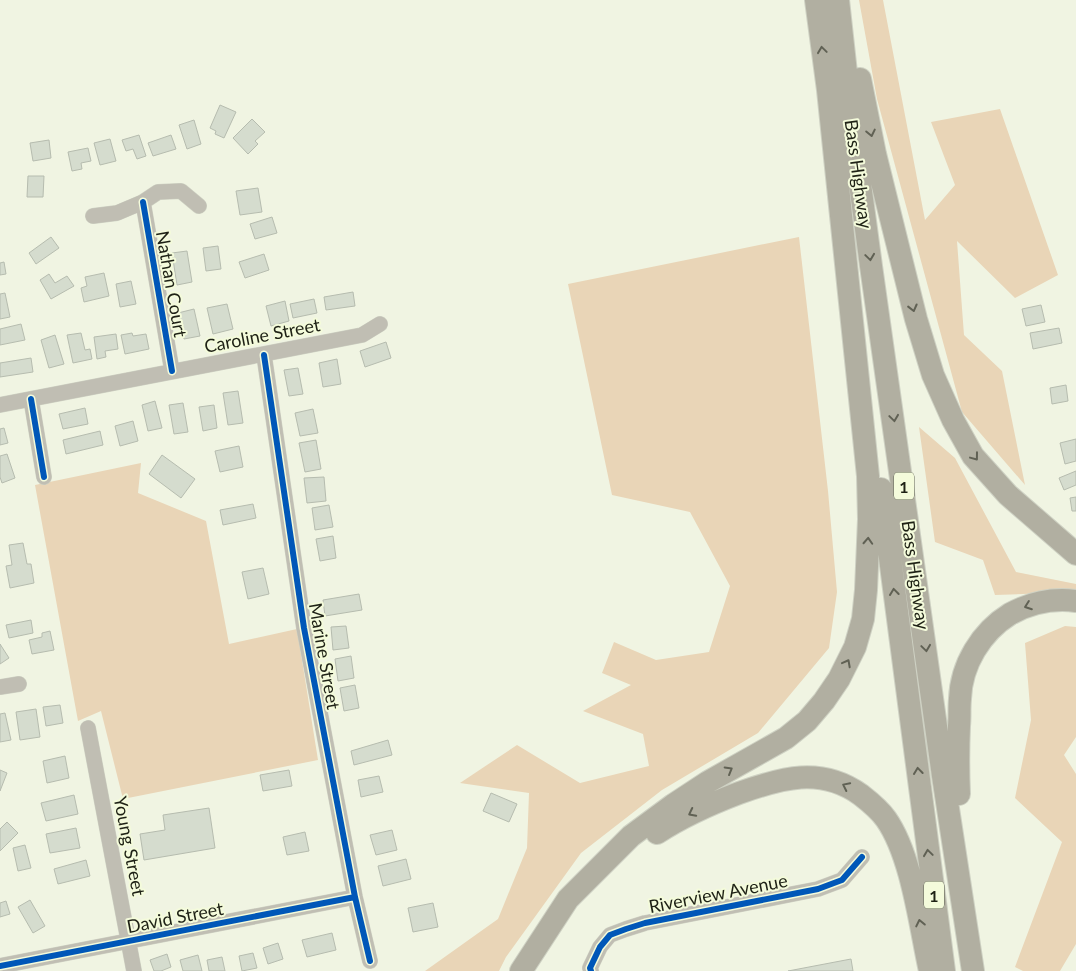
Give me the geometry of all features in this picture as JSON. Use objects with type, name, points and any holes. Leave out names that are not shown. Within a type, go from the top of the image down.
[{"type":"highway","name":"Bass Highway","points":[[816,0],[862,328],[877,460],[944,971]]},
{"type":"highway","name":"Bass Highway","points":[[838,0],[850,109],[870,256],[943,776],[973,971]]},
{"type":"highway","points":[[842,0],[875,154],[913,310],[933,375],[953,420],[974,456],[1008,495],[1076,554]]},
{"type":"highway","points":[[521,971],[568,899],[631,836],[708,782],[786,738],[807,721],[824,701],[856,647],[866,590],[869,519],[868,476],[828,90]]},
{"type":"highway","points":[[967,926],[958,767],[960,698],[966,669],[977,646],[994,626],[1016,611],[1041,602],[1054,600],[1076,601]]},
{"type":"highway","points":[[521,971],[562,920],[604,874],[636,847],[674,822],[709,804],[772,782],[814,777],[836,781],[853,789],[871,802],[886,818],[906,862],[930,971]]},
{"type":"street","points":[[93,216],[117,213],[143,202],[158,192],[181,191],[199,206]]},
{"type":"street","name":"Nathan Court","points":[[143,202],[172,370]]},
{"type":"street","name":"Caroline Street","points":[[0,405],[172,370],[264,355],[362,335],[380,324]]},
{"type":"street","name":"Marine Street","points":[[264,355],[304,628],[370,961]]},
{"type":"street","points":[[31,399],[44,477]]},
{"type":"street","points":[[0,688],[20,684]]},
{"type":"street","name":"Young Street","points":[[88,728],[134,971]]},
{"type":"street","name":"Riverview Avenue","points":[[591,971],[590,968],[600,946],[610,935],[645,923],[818,889],[842,880],[862,857]]},
{"type":"street","name":"David Street","points":[[0,966],[356,897]]},
{"type":"shaded area","points":[[859,0],[883,0],[925,220],[955,185],[931,122],[1000,109],[1058,275],[1015,298],[957,241],[964,335],[1002,371],[1025,485],[962,412],[877,99]]},
{"type":"shaded area","points":[[799,237],[828,491],[837,592],[829,648],[758,733],[662,790],[581,853],[506,957],[499,971],[425,971],[498,919],[527,848],[529,793],[460,783],[517,745],[580,783],[649,766],[643,734],[583,711],[631,685],[602,673],[614,642],[656,660],[709,652],[730,586],[690,512],[612,495],[568,284]]},
{"type":"shaded area","points":[[919,427],[955,458],[1016,572],[1076,584],[1076,589],[1049,593],[995,595],[983,560],[935,542]]},
{"type":"shaded area","points":[[141,463],[138,493],[206,521],[229,644],[297,629],[318,760],[123,799],[101,711],[78,721],[35,485]]},
{"type":"shaded area","points":[[1065,626],[1076,627],[1076,737],[1064,755],[1076,774],[1076,944],[1060,971],[1023,971],[1015,967],[1062,842],[1015,798],[1031,720],[1025,643]]},
{"type":"building","points":[[220,105],[236,112],[224,138],[215,134],[216,131],[210,128]]},
{"type":"building","points":[[252,119],[265,132],[255,141],[258,144],[248,154],[233,138]]},
{"type":"building","points":[[194,120],[201,144],[187,149],[179,125]]},
{"type":"building","points":[[139,135],[146,156],[137,159],[133,149],[126,151],[122,140]]},
{"type":"building","points":[[171,135],[176,149],[153,156],[148,143]]},
{"type":"building","points":[[110,139],[116,161],[100,165],[94,143]]},
{"type":"building","points":[[49,140],[51,158],[33,161],[30,143]]},
{"type":"building","points":[[88,148],[91,161],[81,163],[82,169],[72,171],[68,152]]},
{"type":"building","points":[[28,176],[44,176],[43,197],[27,197]]},
{"type":"building","points":[[258,188],[262,212],[240,215],[236,191]]},
{"type":"building","points":[[272,217],[277,233],[255,239],[250,224]]},
{"type":"building","points":[[51,237],[59,248],[36,264],[29,253]]},
{"type":"building","points":[[218,246],[221,269],[206,271],[203,248]]},
{"type":"building","points":[[187,251],[192,282],[177,285],[172,253]]},
{"type":"building","points":[[264,254],[269,270],[245,278],[239,262]]},
{"type":"building","points":[[4,262],[6,274],[0,275],[0,263]]},
{"type":"building","points":[[104,273],[109,296],[84,302],[81,288],[87,286],[85,277]]},
{"type":"building","points":[[49,274],[55,283],[67,276],[74,286],[51,299],[40,280]]},
{"type":"building","points":[[131,281],[136,304],[120,307],[116,284]]},
{"type":"building","points":[[353,292],[355,306],[326,310],[324,297]]},
{"type":"building","points":[[5,293],[10,317],[0,319],[0,294]]},
{"type":"building","points":[[314,299],[317,313],[293,318],[290,304]]},
{"type":"building","points":[[285,301],[289,321],[271,326],[266,306]]},
{"type":"building","points":[[227,304],[233,329],[213,334],[207,308]]},
{"type":"building","points":[[1041,305],[1045,322],[1026,326],[1022,309]]},
{"type":"building","points":[[194,309],[200,336],[184,339],[178,313]]},
{"type":"building","points":[[21,324],[25,340],[0,345],[0,329]]},
{"type":"building","points":[[1059,328],[1062,343],[1033,349],[1030,333]]},
{"type":"building","points":[[81,333],[85,350],[90,349],[92,359],[73,363],[67,335]]},
{"type":"building","points":[[132,333],[133,336],[146,334],[149,349],[125,354],[121,335]]},
{"type":"building","points":[[116,334],[118,349],[105,351],[106,357],[97,359],[94,337]]},
{"type":"building","points":[[55,335],[64,364],[49,368],[41,340]]},
{"type":"building","points":[[386,342],[391,358],[365,367],[360,351]]},
{"type":"building","points":[[31,358],[33,372],[0,377],[0,363]]},
{"type":"building","points":[[337,359],[341,384],[323,387],[319,363]]},
{"type":"building","points":[[298,368],[303,394],[289,396],[284,370]]},
{"type":"building","points":[[1066,385],[1068,401],[1052,404],[1050,388]]},
{"type":"building","points":[[238,391],[243,423],[228,425],[223,393]]},
{"type":"building","points":[[155,401],[162,428],[148,431],[142,405]]},
{"type":"building","points":[[183,403],[188,432],[174,434],[169,405]]},
{"type":"building","points":[[214,405],[217,428],[203,431],[199,407]]},
{"type":"building","points":[[85,408],[88,424],[63,429],[59,414]]},
{"type":"building","points":[[313,409],[318,433],[300,436],[295,413]]},
{"type":"building","points":[[133,421],[138,441],[120,446],[115,426]]},
{"type":"building","points":[[4,428],[8,443],[0,445],[0,429]]},
{"type":"building","points":[[100,431],[103,445],[66,454],[63,440]]},
{"type":"building","points":[[1076,439],[1076,461],[1065,464],[1060,443]]},
{"type":"building","points":[[316,440],[321,469],[305,472],[299,443]]},
{"type":"building","points":[[239,446],[243,467],[220,472],[215,451]]},
{"type":"building","points":[[7,454],[15,478],[2,483],[0,477],[0,456]]},
{"type":"building","points":[[162,455],[195,479],[181,498],[149,474]]},
{"type":"building","points":[[1076,471],[1076,485],[1064,490],[1059,478]]},
{"type":"building","points":[[324,477],[326,501],[307,503],[304,478]]},
{"type":"building","points":[[1076,497],[1076,511],[1072,511],[1070,498]]},
{"type":"building","points":[[253,504],[256,518],[223,525],[220,510]]},
{"type":"building","points":[[329,505],[333,527],[315,530],[312,508]]},
{"type":"building","points":[[333,536],[336,558],[320,561],[316,539]]},
{"type":"building","points":[[23,543],[27,564],[31,564],[34,583],[10,588],[6,566],[12,565],[9,545]]},
{"type":"building","points":[[263,568],[269,594],[248,599],[242,572]]},
{"type":"building","points":[[359,594],[362,610],[325,616],[323,600]]},
{"type":"building","points":[[31,620],[33,633],[9,638],[6,625]]},
{"type":"building","points":[[346,626],[349,648],[333,650],[331,627]]},
{"type":"building","points":[[50,631],[54,650],[32,654],[29,640],[42,637],[42,633]]},
{"type":"building","points":[[0,644],[9,658],[0,664]]},
{"type":"building","points":[[351,656],[354,678],[338,681],[335,659]]},
{"type":"building","points":[[355,685],[359,708],[344,711],[340,688]]},
{"type":"building","points":[[60,705],[63,723],[46,726],[43,707]]},
{"type":"building","points":[[36,709],[40,737],[20,740],[16,712]]},
{"type":"building","points":[[5,713],[11,740],[0,742],[0,714]]},
{"type":"building","points":[[388,740],[392,755],[354,765],[351,751]]},
{"type":"building","points":[[65,756],[69,778],[47,783],[43,761]]},
{"type":"building","points":[[0,770],[7,773],[0,791]]},
{"type":"building","points":[[289,770],[292,786],[263,791],[260,775]]},
{"type":"building","points":[[379,776],[383,792],[361,797],[358,780]]},
{"type":"building","points":[[491,793],[517,804],[509,822],[483,811]]},
{"type":"building","points":[[74,795],[78,814],[46,821],[41,803]]},
{"type":"building","points":[[209,808],[215,848],[144,860],[140,834],[165,830],[163,815]]},
{"type":"building","points":[[7,822],[18,833],[0,851],[0,829]]},
{"type":"building","points":[[76,828],[80,848],[50,853],[46,834]]},
{"type":"building","points":[[392,830],[397,850],[376,855],[370,835]]},
{"type":"building","points":[[305,832],[309,851],[287,855],[283,837]]},
{"type":"building","points":[[25,845],[31,868],[18,871],[13,848]]},
{"type":"building","points":[[406,859],[411,879],[383,886],[378,866]]},
{"type":"building","points":[[86,860],[90,876],[58,884],[54,869]]},
{"type":"building","points":[[30,900],[45,926],[33,933],[18,907]]},
{"type":"building","points":[[6,901],[10,914],[0,917],[0,903]]},
{"type":"building","points":[[433,903],[438,927],[413,932],[408,908]]},
{"type":"building","points":[[332,933],[336,950],[307,957],[302,940]]},
{"type":"building","points":[[278,943],[283,959],[268,964],[263,948]]},
{"type":"building","points":[[253,953],[257,968],[242,971],[239,956]]},
{"type":"building","points":[[167,954],[171,967],[161,971],[154,971],[150,960]]},
{"type":"building","points":[[198,955],[202,971],[183,971],[180,960]]},
{"type":"building","points":[[222,957],[225,971],[209,971],[207,960]]},
{"type":"building","points":[[851,959],[853,971],[788,971]]},
{"type":"cycle path","points":[[143,202],[172,371]]},
{"type":"cycle path","points":[[264,355],[304,628],[355,897],[370,961]]},
{"type":"cycle path","points":[[31,399],[44,477]]},
{"type":"cycle path","points":[[591,971],[590,968],[600,947],[610,935],[645,923],[818,889],[842,880],[862,857]]},
{"type":"cycle path","points":[[0,966],[355,897]]}]
